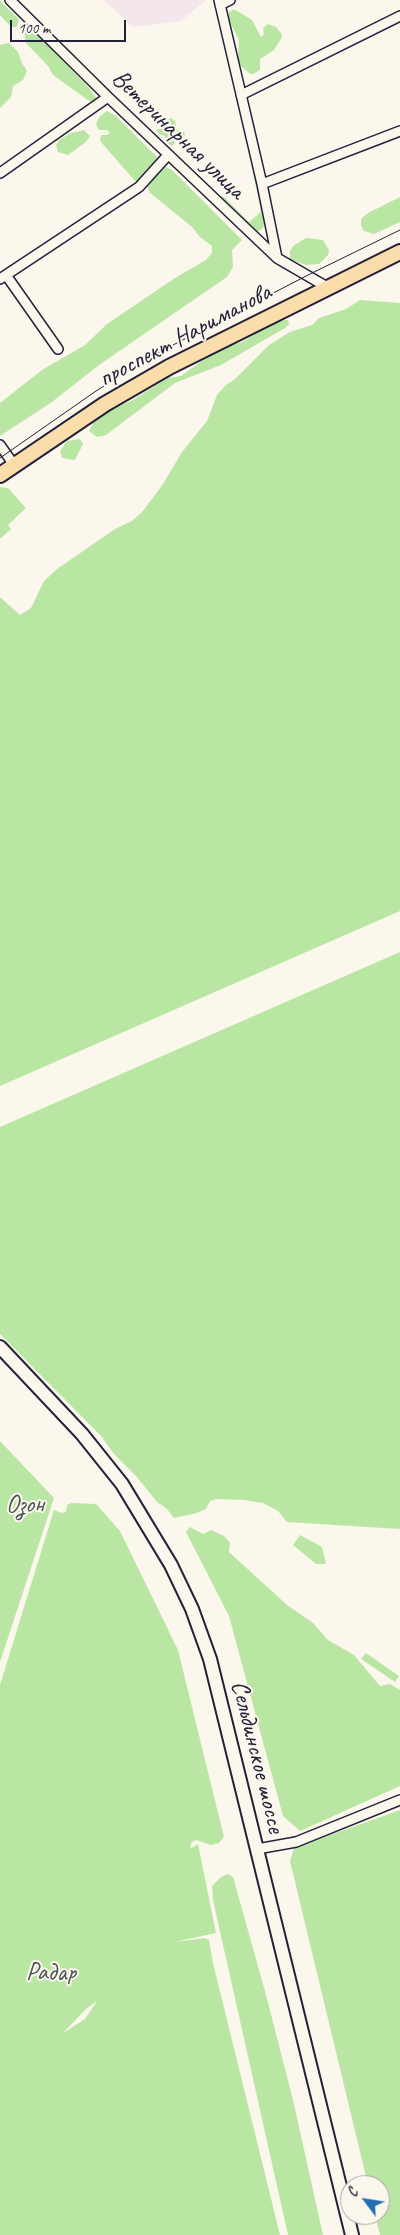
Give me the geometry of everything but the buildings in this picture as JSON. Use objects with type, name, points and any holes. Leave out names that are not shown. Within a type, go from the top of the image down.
[{"type":"main road","name":"проспект Нариманова","points":[[0,475],[110,401],[169,367],[400,252]]},
{"type":"main road","name":"Сельдинское шоссе","points":[[0,1347],[82,1434],[122,1484],[171,1565],[192,1609],[210,1659],[352,2235]]},
{"type":"street","name":"Ветеринарная улица","points":[[10,0],[108,98],[277,258],[327,287]]},
{"type":"street","points":[[230,0],[220,2],[277,258]]},
{"type":"street","points":[[241,95],[400,16]]},
{"type":"street","points":[[0,173],[108,98]]},
{"type":"street","points":[[262,184],[400,131]]},
{"type":"street","points":[[58,349],[3,277],[139,186],[168,155]]},
{"type":"street","points":[[0,445],[14,465]]},
{"type":"street","points":[[257,1849],[296,1842],[400,1800]]},
{"type":"shaded area","points":[[104,0],[206,0],[181,21],[133,27]]},
{"type":"green space","points":[[0,1],[18,18],[19,21],[16,27],[11,27],[0,15]]},
{"type":"green space","points":[[234,9],[252,20],[261,37],[264,34],[263,28],[268,24],[276,27],[281,33],[282,37],[274,50],[260,59],[260,70],[253,74],[250,74],[241,66],[238,59],[239,40],[228,18],[229,12]]},
{"type":"green space","points":[[28,29],[35,32],[89,88],[96,98],[93,102],[53,75],[48,66],[26,43],[24,32]]},
{"type":"green space","points":[[9,43],[18,52],[27,71],[23,80],[13,86],[11,97],[0,108],[0,45]]},
{"type":"green space","points":[[107,111],[116,116],[157,157],[158,160],[140,181],[135,181],[100,141],[101,135],[110,133],[107,130],[99,130],[96,124],[99,117]]},
{"type":"green space","points":[[171,118],[175,121],[177,130],[184,132],[185,135],[184,137],[174,136],[174,144],[172,146],[166,142],[165,136],[159,134],[156,130],[163,128],[170,133],[171,131],[166,126]]},
{"type":"green space","points":[[84,130],[90,136],[86,142],[68,155],[58,152],[56,145],[59,140],[71,133]]},
{"type":"green space","points":[[251,163],[266,217],[263,228],[256,233],[219,199],[221,196],[224,197],[249,222],[261,212]]},
{"type":"green space","points":[[166,167],[172,170],[242,240],[232,250],[233,267],[227,277],[99,365],[52,402],[0,436],[0,403],[42,370],[85,345],[107,324],[175,278],[206,260],[212,253],[212,246],[149,192],[147,184]]},
{"type":"green space","points":[[400,197],[400,222],[374,234],[364,231],[361,226],[361,219],[368,213]]},
{"type":"green space","points":[[306,238],[323,240],[329,250],[328,255],[319,264],[306,265],[290,259],[290,251],[293,246]]},
{"type":"green space","points":[[360,300],[400,303],[400,911],[0,1086],[0,597],[20,615],[31,608],[44,581],[57,569],[115,529],[132,521],[143,511],[163,484],[182,452],[207,421],[217,395],[226,385],[235,379],[269,345],[290,332],[312,325],[319,318],[346,309]]},
{"type":"green space","points":[[283,320],[288,320],[289,324],[285,328],[221,365],[175,383],[106,435],[97,437],[89,431],[95,420],[108,411],[131,401],[168,378],[181,376],[217,350],[242,342],[266,327]]},
{"type":"green space","points":[[80,439],[83,444],[75,460],[62,458],[60,451],[67,441]]},
{"type":"green space","points":[[0,487],[8,488],[26,508],[8,525],[11,529],[0,539]]},
{"type":"green space","points":[[400,952],[400,1529],[287,1522],[278,1511],[263,1503],[244,1500],[216,1499],[210,1501],[206,1509],[174,1518],[114,1454],[101,1436],[0,1334],[0,1127]]},
{"type":"green space","name":"Озон","points":[[0,1441],[54,1498],[0,1662]]},
{"type":"green space","name":"Радар","points":[[71,1503],[96,1504],[120,1531],[178,1650],[224,1837],[219,1843],[211,1845],[196,1840],[191,1843],[190,1849],[198,1844],[216,1933],[174,1942],[205,1938],[209,1940],[280,2235],[0,2235],[0,1685],[54,1510],[61,1513],[66,1512],[67,1505]],"holes":[[[97,2001],[85,2019],[63,2033],[86,2009]]]},
{"type":"green space","points":[[190,1527],[203,1534],[211,1530],[224,1536],[230,1543],[229,1552],[287,1605],[313,1623],[328,1640],[354,1655],[380,1686],[390,1684],[400,1690],[400,1786],[300,1831],[283,1816],[229,1616],[186,1532]]},
{"type":"green space","points":[[300,1535],[322,1547],[326,1564],[316,1564],[293,1545]]},
{"type":"green space","points":[[366,1653],[399,1676],[395,1682],[361,1659]]},
{"type":"green space","points":[[400,1810],[400,2235],[380,2235],[378,2225],[390,2225],[390,2175],[366,2175],[290,1861],[294,1848]]},
{"type":"green space","points":[[228,1874],[233,1877],[265,1991],[294,2104],[323,2235],[288,2235],[213,1900],[212,1886],[221,1877]]},
{"type":"tram line","points":[[0,458],[96,391],[148,358],[308,275],[400,230]]}]
